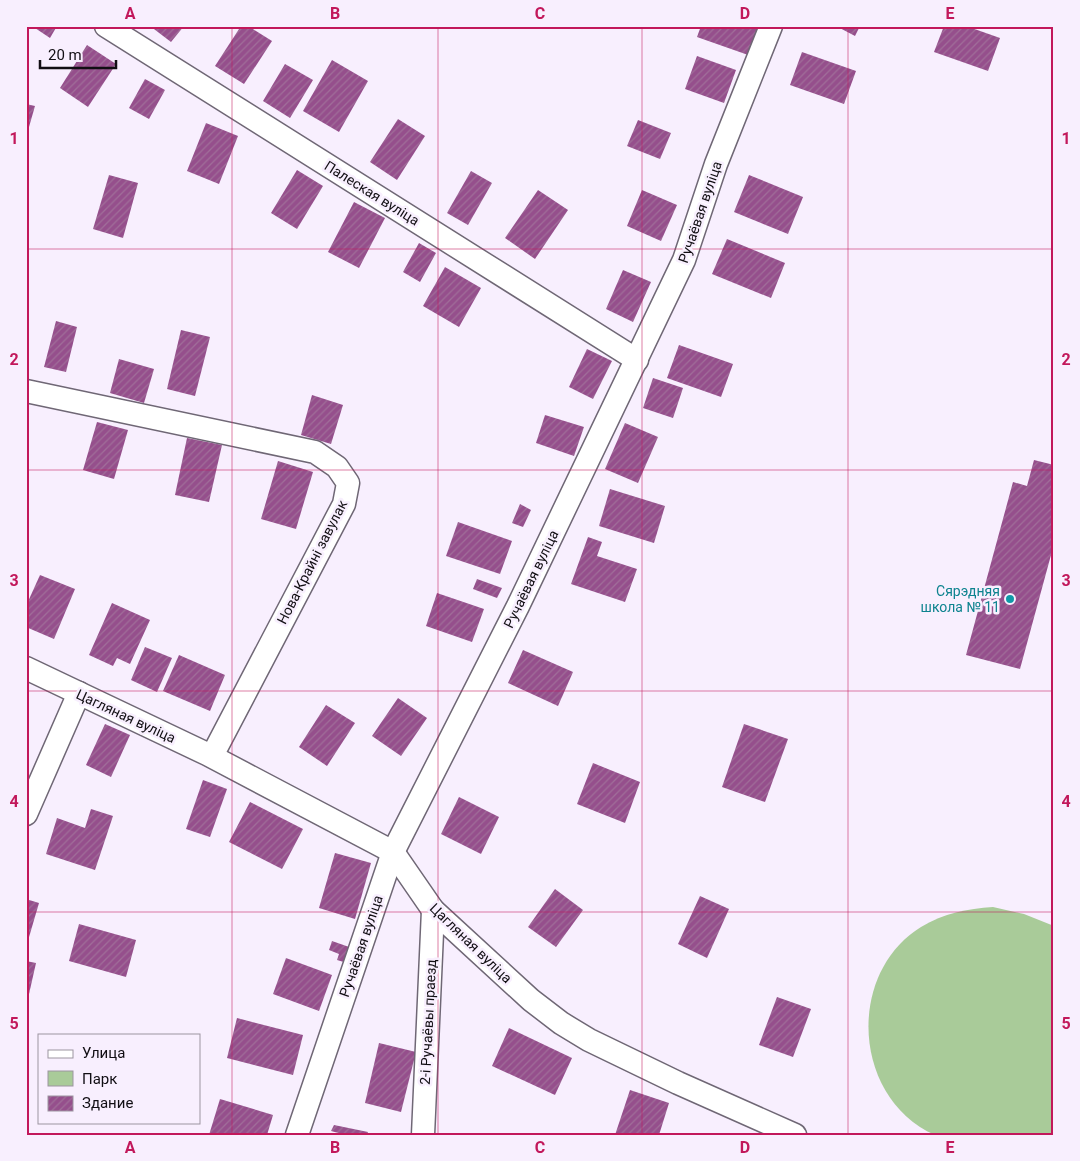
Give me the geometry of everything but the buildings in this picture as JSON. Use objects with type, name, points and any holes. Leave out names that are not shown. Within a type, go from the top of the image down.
[{"type":"street","name":"Палеская вуліца","points":[[106,26],[638,360]]},
{"type":"street","name":"Ручаёвая вуліца","points":[[297,1135],[393,852],[518,606],[638,360],[684,260],[716,164],[772,26]]},
{"type":"street","name":"Нова-Крайні завулак","points":[[26,391],[315,452],[337,467],[348,483],[344,504],[212,756]]},
{"type":"street","name":"Цагляная вуліца","points":[[26,668],[212,756],[393,852],[433,910],[531,1000],[561,1023],[589,1040],[661,1075],[795,1135]]},
{"type":"street","points":[[26,814],[79,693]]},
{"type":"street","name":"2-і Ручаёвы праезд","points":[[423,1135],[433,910]]},
{"type":"green space","points":[[993,907],[1024,914],[1054,926],[1054,1135],[935,1135],[908,1118],[888,1094],[874,1066],[869,1035],[870,1004],[880,974],[896,948],[921,927],[938,918],[965,911]]},
{"type":"place","name":"Сярэдняя школа № 11","points":[[1010,599]]}]
